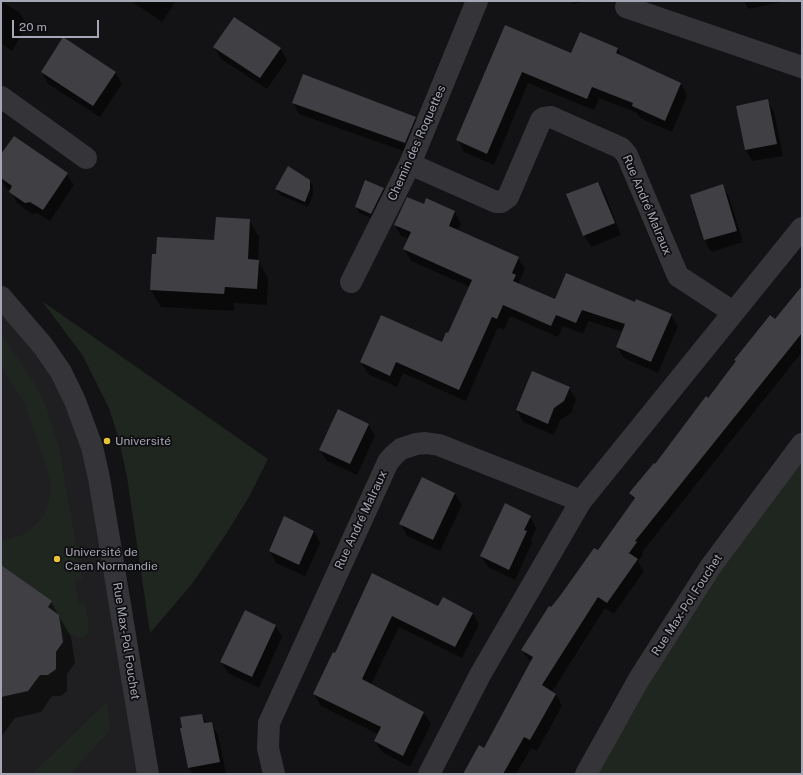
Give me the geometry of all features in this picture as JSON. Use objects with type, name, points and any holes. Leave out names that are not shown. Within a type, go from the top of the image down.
[{"type":"street","name":"Chemin des Roquettes","points":[[351,282],[410,164],[477,1]]},
{"type":"street","points":[[626,6],[802,67]]},
{"type":"street","points":[[1,97],[86,158]]},
{"type":"street","name":"Rue André Malraux","points":[[410,164],[496,202],[504,200],[508,197],[541,120],[544,118],[551,117],[621,148],[627,155],[678,276],[733,312]]},
{"type":"street","points":[[429,774],[480,675],[581,501],[802,228]]},
{"type":"street","name":"Rue Max-Pol Fouchet","points":[[1,297],[43,346],[61,372],[75,401],[92,447],[99,478],[148,774]]},
{"type":"street","name":"Rue André Malraux","points":[[274,774],[267,736],[271,718],[382,476],[394,455],[401,449],[416,444],[426,443],[439,445],[581,501]]},
{"type":"street","name":"Rue Max-Pol Fouchet","points":[[586,774],[639,679],[711,566],[802,444]]},
{"type":"shaded area","name":"Université de Caen Normandie","points":[[1,297],[75,401],[148,774],[1,774]]},
{"type":"shaded area","points":[[42,301],[268,459],[249,497],[226,534],[192,584],[150,633],[127,477],[119,440],[109,408],[83,356]]},
{"type":"shaded area","points":[[1,334],[33,381],[46,406],[59,447],[82,579],[75,580],[78,603],[85,603],[89,626],[87,634],[83,638],[76,637],[69,632],[63,641],[59,615],[48,607],[52,601],[1,565],[1,541],[25,534],[37,524],[46,512],[52,489],[47,468],[24,402],[1,367]]},
{"type":"shaded area","points":[[802,444],[802,774],[586,774]]},
{"type":"shaded area","points":[[107,702],[110,730],[70,774],[32,774]]},
{"type":"building","points":[[234,17],[281,48],[260,78],[213,47]]},
{"type":"building","points":[[505,25],[571,53],[580,32],[618,48],[616,53],[681,83],[665,121],[632,106],[633,103],[592,87],[587,99],[522,72],[487,154],[456,140]]},
{"type":"building","points":[[63,37],[116,72],[93,106],[41,72]]},
{"type":"building","points":[[303,74],[416,117],[405,143],[292,103]]},
{"type":"building","points":[[768,99],[777,144],[745,150],[736,106]]},
{"type":"building","points":[[14,136],[68,173],[43,210],[30,202],[25,203],[9,192],[12,186],[1,178],[1,154]]},
{"type":"building","points":[[288,166],[310,180],[310,189],[305,202],[275,189]]},
{"type":"building","points":[[365,180],[384,188],[371,214],[355,207]]},
{"type":"building","points":[[598,182],[615,223],[583,236],[566,194]]},
{"type":"building","points":[[723,184],[737,231],[704,240],[690,195]]},
{"type":"building","points":[[407,197],[424,204],[426,198],[455,211],[449,226],[519,257],[512,273],[516,275],[513,281],[555,299],[566,273],[635,302],[636,299],[672,314],[651,362],[616,347],[625,324],[582,310],[576,323],[556,315],[551,326],[503,305],[497,319],[492,317],[459,390],[396,362],[390,376],[360,362],[381,315],[442,342],[446,332],[448,333],[472,280],[403,249],[411,232],[394,225]]},
{"type":"building","points":[[216,217],[250,219],[248,259],[259,260],[257,289],[225,287],[224,294],[150,290],[152,254],[156,254],[157,237],[214,240]]},
{"type":"building","points":[[802,286],[802,333],[635,541],[637,542],[629,553],[638,559],[607,603],[598,597],[542,685],[556,694],[530,740],[524,737],[503,774],[463,774],[479,745],[484,748],[533,657],[521,650],[549,606],[551,607],[560,596],[594,548],[598,550],[635,498],[629,493],[654,463],[655,464],[706,396],[708,398],[736,361],[734,360],[770,315],[775,319]]},
{"type":"building","points":[[532,371],[570,387],[564,401],[554,408],[548,424],[516,410]]},
{"type":"building","points":[[338,409],[369,424],[350,464],[319,450]]},
{"type":"building","points":[[422,477],[455,493],[433,540],[399,524]]},
{"type":"building","points":[[505,503],[531,516],[524,530],[527,531],[509,570],[480,556]]},
{"type":"building","points":[[284,516],[314,531],[299,565],[269,551]]},
{"type":"building","points":[[1,565],[52,601],[48,607],[59,615],[63,642],[56,652],[56,669],[48,675],[40,675],[28,691],[1,697]]},
{"type":"building","points":[[372,573],[438,606],[443,597],[473,613],[455,647],[392,616],[362,679],[424,712],[403,756],[374,741],[381,727],[313,694],[333,652],[335,653]]},
{"type":"building","points":[[245,610],[276,625],[252,677],[220,662]]},
{"type":"building","points":[[202,714],[204,723],[212,722],[220,762],[188,768],[180,728],[182,728],[180,717]]},
{"type":"place","name":"Université","points":[[107,441]]},
{"type":"place","name":"Université de Caen Normandie","points":[[57,559]]}]
